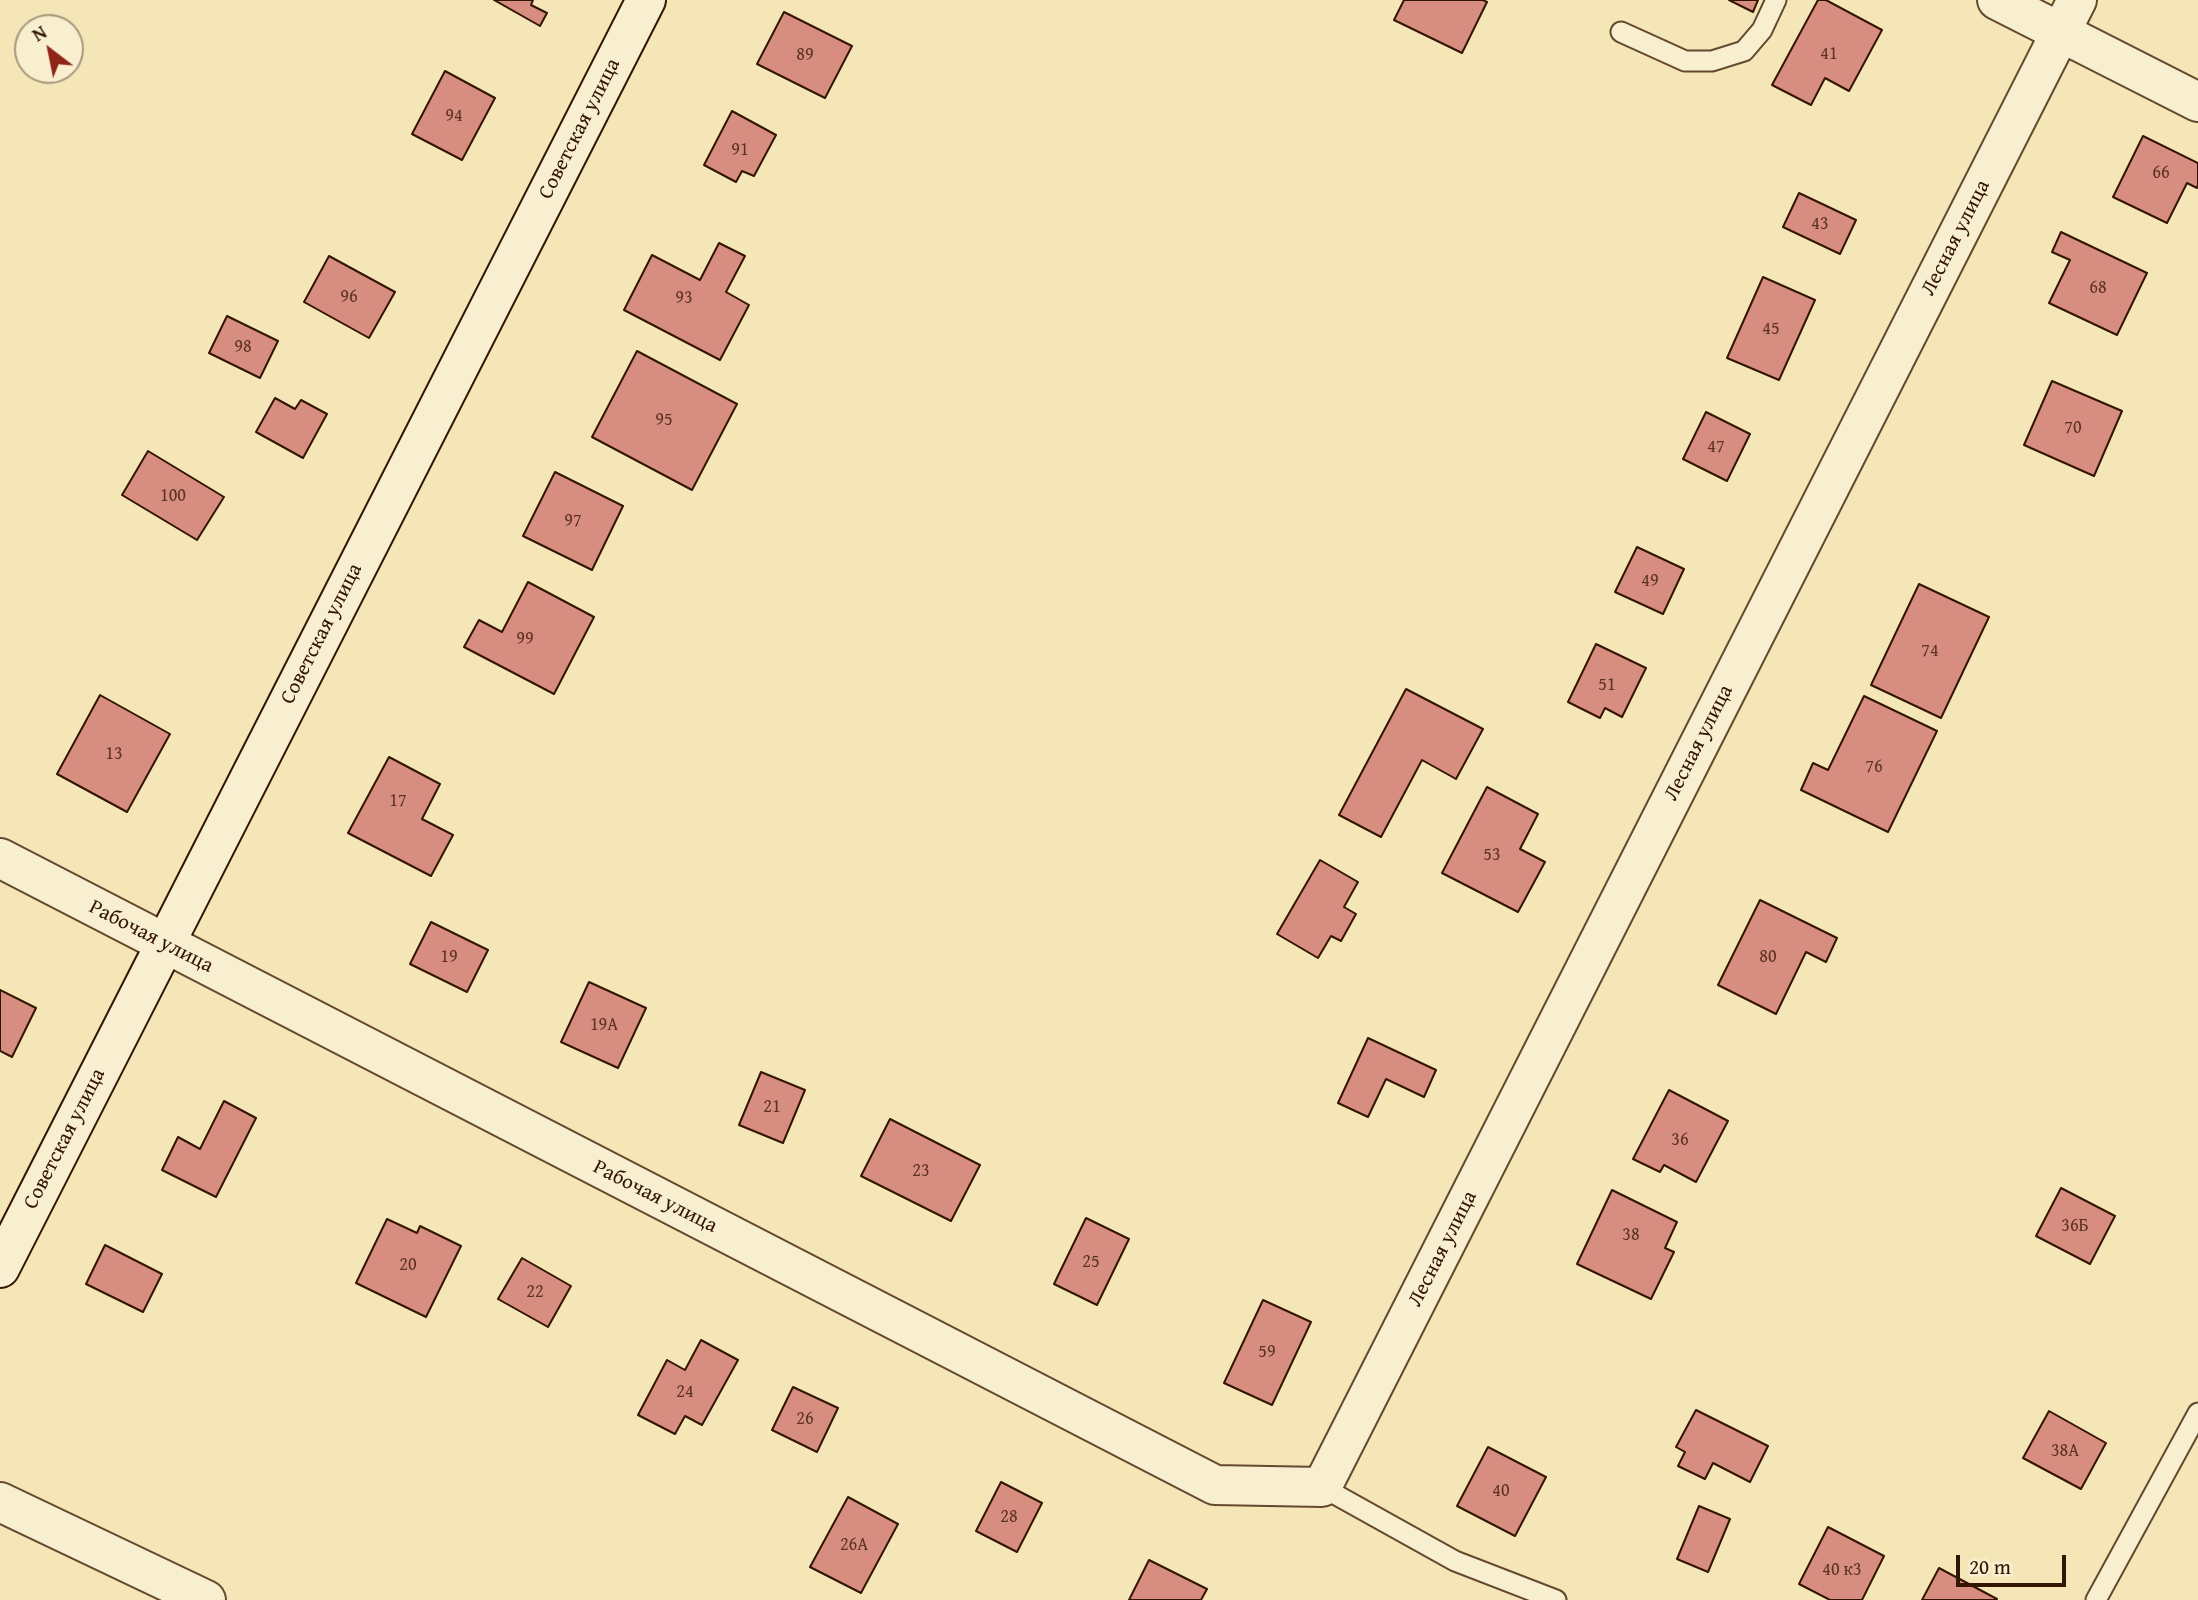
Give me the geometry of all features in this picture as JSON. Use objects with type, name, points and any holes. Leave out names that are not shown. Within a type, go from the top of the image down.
[{"type":"street","name":"Советская улица","points":[[0,1268],[646,0]]},
{"type":"street","points":[[1997,0],[2069,16],[2198,102]]},
{"type":"street","name":"Лесная улица","points":[[1322,1487],[2069,16]]},
{"type":"street","name":"Рабочая улица","points":[[0,858],[1215,1485],[1322,1487]]},
{"type":"street","points":[[0,1502],[206,1600]]},
{"type":"lane","points":[[1621,32],[1685,61],[1712,61],[1744,51],[1762,30],[1776,0]]},
{"type":"lane","points":[[2096,1600],[2198,1413]]},
{"type":"lane","points":[[1322,1487],[1455,1562],[1556,1600]]},
{"type":"building","points":[[494,0],[533,0],[531,5],[547,13],[540,26]]},
{"type":"building","points":[[1404,0],[1487,2],[1462,53],[1394,20]]},
{"type":"building","points":[[1729,0],[1758,0],[1753,12]]},
{"type":"building","points":[[1818,0],[1826,0],[1882,30],[1849,91],[1825,78],[1811,105],[1772,85]]},
{"type":"building","points":[[784,12],[852,46],[825,98],[757,64]]},
{"type":"building","points":[[445,71],[495,98],[462,160],[412,134]]},
{"type":"building","points":[[732,111],[776,135],[754,176],[742,171],[736,182],[704,165]]},
{"type":"building","points":[[2143,136],[2198,163],[2197,188],[2187,183],[2167,223],[2113,197]]},
{"type":"building","points":[[1799,193],[1856,220],[1840,254],[1783,227]]},
{"type":"building","points":[[2061,232],[2147,273],[2117,335],[2049,303],[2070,260],[2052,252]]},
{"type":"building","points":[[719,243],[745,256],[726,292],[749,305],[720,360],[624,310],[652,255],[700,280]]},
{"type":"building","points":[[329,256],[395,292],[369,338],[304,302]]},
{"type":"building","points":[[1763,277],[1815,300],[1779,380],[1727,358]]},
{"type":"building","points":[[227,316],[278,341],[260,378],[209,353]]},
{"type":"building","points":[[637,351],[737,404],[692,490],[592,437]]},
{"type":"building","points":[[2052,381],[2122,411],[2094,476],[2024,445]]},
{"type":"building","points":[[275,398],[295,409],[301,400],[327,414],[303,458],[256,432]]},
{"type":"building","points":[[1706,412],[1750,434],[1727,481],[1683,459]]},
{"type":"building","points":[[148,451],[224,497],[197,540],[122,495]]},
{"type":"building","points":[[555,472],[623,506],[592,570],[523,536]]},
{"type":"building","points":[[1637,547],[1684,569],[1663,614],[1615,592]]},
{"type":"building","points":[[528,582],[594,617],[554,694],[464,647],[479,620],[502,632]]},
{"type":"building","points":[[1919,584],[1989,617],[1941,718],[1871,685]]},
{"type":"building","points":[[1596,644],[1646,668],[1622,717],[1605,708],[1600,718],[1568,702]]},
{"type":"building","points":[[1406,689],[1483,729],[1456,779],[1422,760],[1381,837],[1339,815]]},
{"type":"building","points":[[100,695],[170,734],[127,812],[57,774]]},
{"type":"building","points":[[1864,696],[1937,731],[1888,832],[1801,790],[1813,763],[1828,770]]},
{"type":"building","points":[[389,757],[440,784],[422,819],[453,835],[431,876],[348,833]]},
{"type":"building","points":[[1487,787],[1538,814],[1520,849],[1545,862],[1518,912],[1442,873]]},
{"type":"building","points":[[1320,860],[1358,882],[1344,907],[1356,914],[1341,941],[1331,936],[1318,958],[1277,934]]},
{"type":"building","points":[[1760,900],[1837,938],[1826,962],[1806,952],[1776,1014],[1718,985]]},
{"type":"building","points":[[431,922],[488,950],[467,992],[410,964]]},
{"type":"building","points":[[589,982],[646,1008],[618,1068],[561,1042]]},
{"type":"building","points":[[0,990],[36,1008],[12,1057],[0,1051]]},
{"type":"building","points":[[1368,1038],[1436,1070],[1424,1097],[1386,1079],[1368,1117],[1338,1103]]},
{"type":"building","points":[[761,1072],[805,1090],[783,1143],[739,1125]]},
{"type":"building","points":[[1669,1090],[1728,1121],[1696,1182],[1664,1165],[1660,1172],[1633,1159]]},
{"type":"building","points":[[224,1101],[256,1118],[216,1197],[162,1170],[178,1137],[200,1149]]},
{"type":"building","points":[[890,1119],[980,1165],[951,1221],[861,1176]]},
{"type":"building","points":[[2061,1188],[2115,1216],[2090,1264],[2036,1236]]},
{"type":"building","points":[[1612,1190],[1677,1222],[1665,1248],[1674,1252],[1651,1299],[1577,1264]]},
{"type":"building","points":[[1086,1218],[1129,1239],[1097,1305],[1054,1284]]},
{"type":"building","points":[[387,1219],[417,1233],[420,1226],[461,1246],[426,1317],[356,1283]]},
{"type":"building","points":[[105,1245],[162,1274],[143,1312],[86,1284]]},
{"type":"building","points":[[522,1258],[571,1286],[548,1327],[498,1299]]},
{"type":"building","points":[[1263,1300],[1311,1322],[1272,1405],[1224,1383]]},
{"type":"building","points":[[701,1340],[738,1360],[702,1425],[685,1416],[675,1434],[638,1415],[667,1360],[685,1370]]},
{"type":"building","points":[[793,1387],[838,1408],[817,1452],[772,1430]]},
{"type":"building","points":[[1696,1410],[1768,1446],[1750,1482],[1713,1463],[1705,1479],[1678,1466],[1685,1452],[1676,1447]]},
{"type":"building","points":[[2049,1411],[2106,1443],[2081,1489],[2023,1458]]},
{"type":"building","points":[[1488,1447],[1546,1477],[1515,1536],[1457,1506]]},
{"type":"building","points":[[1001,1482],[1042,1503],[1017,1552],[976,1531]]},
{"type":"building","points":[[848,1497],[898,1524],[861,1593],[810,1567]]},
{"type":"building","points":[[1699,1506],[1730,1519],[1708,1572],[1677,1559]]},
{"type":"building","points":[[1828,1527],[1884,1556],[1862,1600],[1830,1600],[1799,1584]]},
{"type":"building","points":[[1149,1560],[1207,1589],[1201,1600],[1129,1600]]},
{"type":"building","points":[[1939,1568],[1997,1599],[1922,1600]]}]
